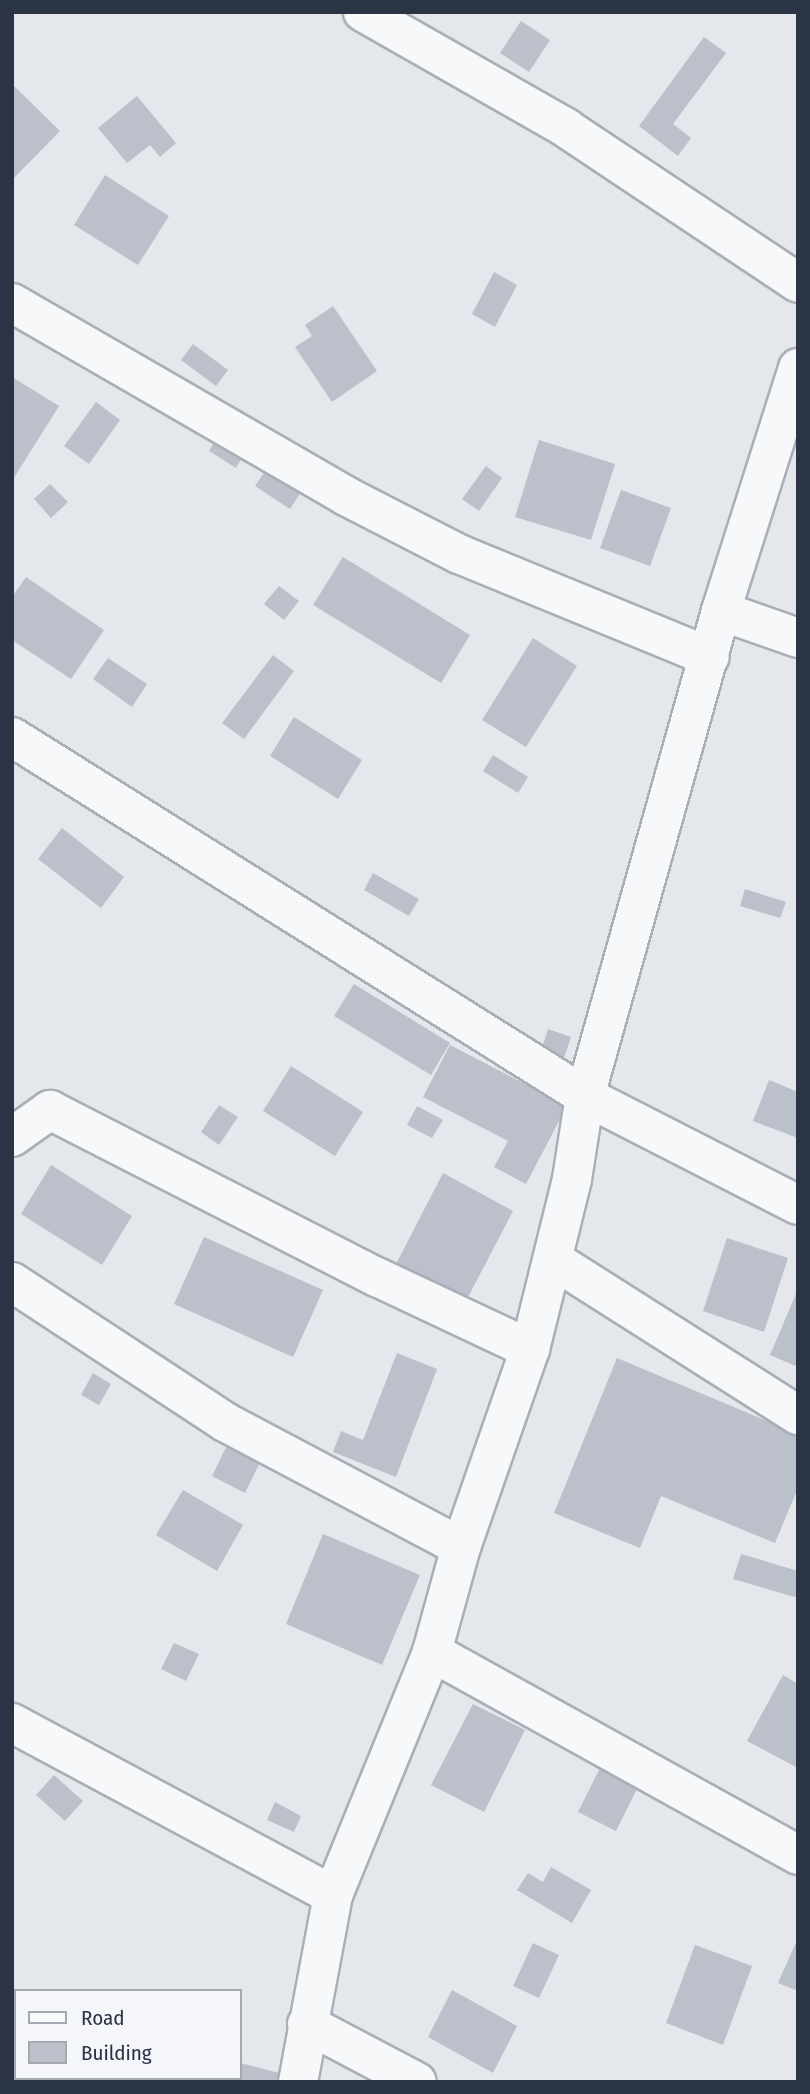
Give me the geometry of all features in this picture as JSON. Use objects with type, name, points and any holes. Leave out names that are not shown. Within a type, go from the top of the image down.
[{"type":"street","points":[[363,12],[566,128],[798,283]]},
{"type":"street","points":[[12,303],[346,496],[459,554],[710,657]]},
{"type":"street","points":[[298,2082],[333,1895],[432,1652],[461,1546],[530,1349],[555,1261],[585,1096],[721,611],[798,368]]},
{"type":"street","points":[[721,611],[798,638]]},
{"type":"street","points":[[12,737],[585,1096],[798,1205]]},
{"type":"street","points":[[12,1137],[50,1110],[379,1278],[530,1349]]},
{"type":"street","points":[[555,1261],[798,1415]]},
{"type":"street","points":[[12,1282],[225,1422],[461,1546]]},
{"type":"street","points":[[432,1652],[798,1855]]},
{"type":"street","points":[[12,1723],[333,1895]]},
{"type":"street","points":[[307,2024],[417,2082]]},
{"type":"building","points":[[521,21],[550,40],[529,72],[500,53]]},
{"type":"building","points":[[704,37],[726,53],[673,124],[691,138],[678,156],[639,126]]},
{"type":"building","points":[[12,84],[60,131],[12,180]]},
{"type":"building","points":[[137,96],[176,143],[160,157],[150,145],[127,163],[98,128]]},
{"type":"building","points":[[105,175],[169,216],[138,265],[74,225]]},
{"type":"building","points":[[494,272],[517,285],[495,327],[472,314]]},
{"type":"building","points":[[333,306],[377,371],[332,402],[295,347],[312,336],[305,325]]},
{"type":"building","points":[[193,344],[228,370],[216,386],[181,360]]},
{"type":"building","points":[[12,377],[59,406],[12,481]]},
{"type":"building","points":[[96,402],[120,420],[89,464],[64,446]]},
{"type":"building","points":[[221,431],[248,447],[236,468],[209,451]]},
{"type":"building","points":[[539,440],[615,464],[591,540],[515,517]]},
{"type":"building","points":[[486,466],[502,478],[479,511],[462,499]]},
{"type":"building","points":[[268,467],[303,489],[290,509],[255,486]]},
{"type":"building","points":[[50,484],[68,502],[51,518],[34,499]]},
{"type":"building","points":[[621,490],[671,508],[650,566],[600,548]]},
{"type":"building","points":[[343,557],[470,635],[441,683],[313,605]]},
{"type":"building","points":[[26,577],[104,630],[71,679],[12,640],[12,597]]},
{"type":"building","points":[[279,586],[299,601],[284,620],[264,604]]},
{"type":"building","points":[[533,638],[577,666],[526,747],[482,720]]},
{"type":"building","points":[[273,655],[294,671],[244,739],[222,723]]},
{"type":"building","points":[[108,658],[147,684],[132,707],[93,679]]},
{"type":"building","points":[[294,717],[362,760],[338,799],[270,756]]},
{"type":"building","points":[[493,755],[528,777],[518,793],[483,771]]},
{"type":"building","points":[[62,828],[124,877],[101,908],[38,859]]},
{"type":"building","points":[[373,873],[419,899],[409,916],[364,890]]},
{"type":"building","points":[[745,889],[786,902],[780,918],[740,906]]},
{"type":"building","points":[[354,984],[450,1043],[431,1075],[334,1016]]},
{"type":"building","points":[[548,1029],[571,1037],[562,1064],[539,1057]]},
{"type":"building","points":[[450,1045],[567,1106],[526,1184],[494,1167],[508,1141],[423,1097]]},
{"type":"building","points":[[291,1066],[363,1112],[335,1156],[263,1111]]},
{"type":"building","points":[[769,1080],[798,1092],[798,1138],[753,1121]]},
{"type":"building","points":[[219,1105],[238,1117],[219,1145],[201,1132]]},
{"type":"building","points":[[417,1106],[443,1120],[432,1138],[407,1125]]},
{"type":"building","points":[[51,1165],[132,1216],[102,1265],[21,1214]]},
{"type":"building","points":[[443,1173],[513,1211],[465,1303],[395,1266]]},
{"type":"building","points":[[204,1237],[323,1290],[293,1357],[174,1304]]},
{"type":"building","points":[[727,1238],[788,1258],[764,1332],[703,1311]]},
{"type":"building","points":[[798,1289],[798,1367],[770,1355]]},
{"type":"building","points":[[397,1353],[437,1369],[396,1477],[333,1452],[341,1431],[363,1440]]},
{"type":"building","points":[[617,1358],[798,1434],[798,1488],[775,1543],[661,1496],[640,1548],[554,1513]]},
{"type":"building","points":[[93,1373],[111,1384],[99,1405],[81,1395]]},
{"type":"building","points":[[231,1437],[264,1454],[245,1493],[212,1476]]},
{"type":"building","points":[[183,1490],[243,1525],[217,1571],[156,1535]]},
{"type":"building","points":[[323,1534],[420,1575],[382,1665],[286,1624]]},
{"type":"building","points":[[741,1554],[798,1571],[798,1598],[733,1579]]},
{"type":"building","points":[[174,1643],[199,1654],[186,1681],[161,1669]]},
{"type":"building","points":[[783,1675],[798,1684],[798,1768],[747,1741]]},
{"type":"building","points":[[473,1704],[525,1730],[484,1812],[431,1785]]},
{"type":"building","points":[[602,1764],[640,1783],[616,1831],[578,1812]]},
{"type":"building","points":[[54,1775],[83,1801],[65,1821],[36,1795]]},
{"type":"building","points":[[275,1802],[301,1816],[294,1832],[267,1820]]},
{"type":"building","points":[[551,1867],[591,1890],[572,1923],[517,1890],[528,1873],[543,1882]]},
{"type":"building","points":[[798,1938],[798,1991],[778,1983]]},
{"type":"building","points":[[533,1943],[559,1955],[539,1998],[513,1986]]},
{"type":"building","points":[[695,1945],[752,1966],[723,2045],[666,2023]]},
{"type":"building","points":[[452,1990],[517,2026],[493,2073],[428,2037]]},
{"type":"building","points":[[242,2064],[279,2073],[277,2082],[231,2082],[242,2080]]},
{"type":"building","points":[[156,2080],[158,2082],[104,2082]]}]
